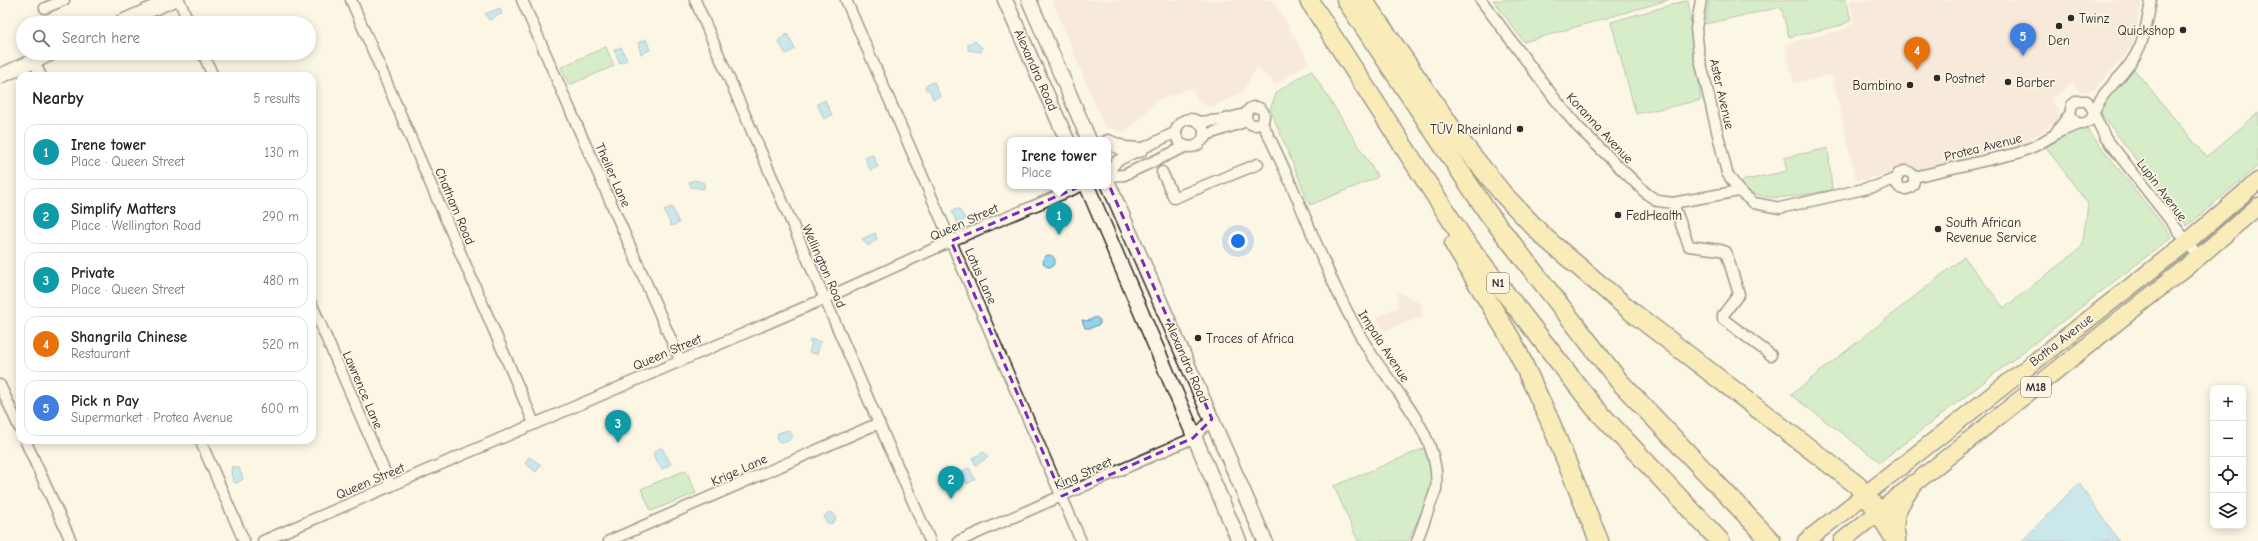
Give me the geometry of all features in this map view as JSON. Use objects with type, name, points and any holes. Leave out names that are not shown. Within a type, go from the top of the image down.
[{"type":"highway","name":"N1","points":[[1309,0],[1355,75],[1464,240],[1594,407],[1720,541]]},
{"type":"highway","points":[[1346,0],[1488,213],[1614,375],[1767,537]]},
{"type":"highway","points":[[1363,0],[1462,143],[1503,194],[1544,236],[1632,312],[1842,473],[1865,494],[1879,512],[1896,541]]},
{"type":"highway","points":[[1355,75],[1378,123],[1514,344],[1549,419],[1600,541]]},
{"type":"highway","points":[[1896,541],[1893,518],[1898,506],[1913,484]]},
{"type":"main road","points":[[136,16],[172,0]]},
{"type":"main road","name":"Alexandra Road","points":[[1005,0],[1066,137]]},
{"type":"main road","name":"Alexandra Road","points":[[1029,0],[1088,137]]},
{"type":"main road","points":[[0,76],[34,61]]},
{"type":"main road","points":[[1083,127],[1099,137]]},
{"type":"main road","points":[[1111,143],[1125,149],[1140,150]]},
{"type":"main road","name":"Botha Avenue","points":[[1806,541],[2186,243],[2258,181]]},
{"type":"main road","name":"Alexandra Road","points":[[1088,189],[1239,541]]},
{"type":"main road","name":"Alexandra Road","points":[[1111,189],[1265,541]]},
{"type":"main road","name":"Botha Avenue","points":[[1842,541],[2199,257],[2258,206]]},
{"type":"street","points":[[45,8],[64,0]]},
{"type":"street","points":[[179,0],[187,16]]},
{"type":"street","name":"Chatham Road","points":[[351,0],[534,423]]},
{"type":"street","name":"Theiler Lane","points":[[522,0],[680,360]]},
{"type":"street","name":"Wellington Road","points":[[695,0],[930,541]]},
{"type":"street","name":"Lotus Lane","points":[[846,0],[1081,541]]},
{"type":"street","name":"Koranna Avenue","points":[[1481,0],[1554,99],[1578,127],[1647,194],[1658,201],[1673,203],[1738,191]]},
{"type":"street","name":"Aster Avenue","points":[[1701,0],[1696,30],[1699,55],[1727,173],[1738,191]]},
{"type":"street","points":[[2106,89],[2091,120],[2083,124],[2072,120],[2070,114],[2074,103],[2084,100],[2106,89],[2126,70],[2140,48],[2147,29],[2151,0]]},
{"type":"street","points":[[206,60],[211,72]]},
{"type":"street","points":[[34,61],[39,72]]},
{"type":"street","points":[[2084,100],[2092,105],[2094,113]]},
{"type":"street","points":[[1247,117],[1198,122],[1189,119],[1184,120],[1177,127],[1176,132],[1180,143],[1187,146],[1194,146],[1209,134],[1247,117],[1253,107],[1261,108],[1264,114],[1262,123],[1253,125],[1247,117]]},
{"type":"street","name":"Lupin Avenue","points":[[2094,113],[2105,137],[2186,243],[2199,257]]},
{"type":"street","name":"Protea Avenue","points":[[2055,134],[2070,114]]},
{"type":"street","points":[[1198,122],[1203,128],[1202,140]]},
{"type":"street","name":"Impala Avenue","points":[[1262,123],[1352,324],[1412,414],[1432,448],[1437,480],[1436,489],[1417,541]]},
{"type":"street","name":"Protea Avenue","points":[[1738,191],[1754,203],[1780,208],[1898,182],[1901,172],[1906,171],[1914,177],[2018,153],[2035,146],[2055,134],[2083,124]]},
{"type":"street","name":"Lupin Avenue","points":[[2083,124],[2105,137]]},
{"type":"street","points":[[1111,168],[1117,161],[1176,132]]},
{"type":"street","points":[[1111,176],[1124,175],[1187,146]]},
{"type":"street","points":[[1162,172],[1174,198],[1258,164]]},
{"type":"street","name":"Queen Street","points":[[263,541],[824,299],[951,241],[1074,189]]},
{"type":"street","points":[[1673,203],[1689,246],[1720,250],[1727,255],[1739,294],[1723,315],[1723,319],[1771,355]]},
{"type":"street","name":"Lawrence Lane","points":[[316,313],[391,486]]},
{"type":"street","points":[[0,384],[16,420]]},
{"type":"street","name":"King Street","points":[[959,541],[1194,438],[1212,419]]},
{"type":"street","name":"Krige Lane","points":[[609,541],[879,423]]},
{"type":"street","points":[[27,444],[71,541]]},
{"type":"street","points":[[202,444],[244,541]]},
{"type":"highlighted area","points":[[1105,176],[1212,419],[1193,438],[1062,496],[951,241]]},
{"type":"shaded area","points":[[1052,0],[1273,0],[1309,63],[1276,84],[1257,68],[1242,92],[1211,107],[1199,103],[1192,88],[1157,100],[1125,133],[1104,126]]},
{"type":"shaded area","points":[[1849,0],[2142,0],[2133,43],[2124,57],[2094,90],[2080,92],[2073,82],[2051,100],[2059,110],[2058,120],[2019,147],[1974,159],[1918,171],[1909,164],[1897,167],[1892,173],[1856,181],[1832,75],[1794,83],[1785,44],[1845,29],[1854,22]]},
{"type":"shaded area","points":[[1397,291],[1421,303],[1422,316],[1385,331],[1377,317],[1398,307]]},
{"type":"green space","points":[[1493,0],[1668,0],[1524,42]]},
{"type":"green space","points":[[1688,0],[1701,100],[1636,114],[1611,22]]},
{"type":"green space","points":[[1709,0],[1846,0],[1851,20],[1842,25],[1789,37],[1781,7],[1705,24]]},
{"type":"green space","points":[[606,47],[614,66],[569,85],[561,67]]},
{"type":"green space","points":[[2133,68],[2206,157],[2258,113],[2258,166],[2187,226],[2102,115],[2100,103]]},
{"type":"green space","points":[[1311,70],[1378,177],[1310,205],[1270,109],[1277,92]]},
{"type":"green space","points":[[2087,129],[2172,237],[1880,462],[1791,395],[1964,257],[2004,308],[2082,247],[2088,204],[2046,147],[2073,130]]},
{"type":"green space","points":[[1828,148],[1832,190],[1795,196],[1769,197],[1758,195],[1747,190],[1737,182],[1787,171],[1784,158]]},
{"type":"green space","points":[[1425,448],[1433,480],[1430,494],[1408,541],[1358,541],[1334,486]]},
{"type":"green space","points":[[686,470],[696,493],[651,511],[641,489]]},
{"type":"water","points":[[500,8],[502,14],[495,16],[492,20],[488,19],[485,14]]},
{"type":"water","points":[[787,34],[795,49],[786,54],[778,41]]},
{"type":"water","points":[[646,39],[650,50],[641,54],[638,43]]},
{"type":"water","points":[[975,41],[982,48],[981,52],[968,50],[968,44]]},
{"type":"water","points":[[621,47],[627,60],[620,63],[614,50]]},
{"type":"water","points":[[934,82],[940,96],[933,99],[929,89],[926,90],[925,86]]},
{"type":"water","points":[[825,100],[832,115],[824,119],[817,104]]},
{"type":"water","points":[[873,155],[878,167],[870,170],[865,158]]},
{"type":"water","points":[[695,180],[704,183],[704,189],[691,187],[689,182]]},
{"type":"water","points":[[672,207],[679,223],[671,226],[664,210]]},
{"type":"water","points":[[959,209],[965,219],[958,225],[952,212],[953,210]]},
{"type":"water","points":[[875,233],[877,239],[868,246],[862,239]]},
{"type":"water","points":[[1047,255],[1051,255],[1055,261],[1051,267],[1047,267],[1043,263],[1043,259]]},
{"type":"water","points":[[1096,317],[1100,320],[1100,324],[1091,328],[1085,328],[1082,320],[1088,321]]},
{"type":"water","points":[[810,339],[821,342],[817,354],[809,352],[812,343],[809,342]]},
{"type":"water","points":[[788,430],[793,436],[792,438],[787,441],[779,442],[777,437],[778,433]]},
{"type":"water","points":[[662,448],[671,464],[662,469],[654,457],[654,452]]},
{"type":"water","points":[[984,452],[988,457],[976,465],[972,458]]},
{"type":"water","points":[[529,457],[541,465],[536,472],[525,463]]},
{"type":"water","points":[[232,466],[239,468],[243,479],[237,483],[233,482],[231,471]]},
{"type":"water","points":[[969,468],[975,479],[967,484],[961,472]]},
{"type":"water","points":[[2079,483],[2119,541],[2022,541]]},
{"type":"water","points":[[830,512],[834,514],[836,518],[834,522],[830,524],[826,522],[824,518],[826,514]]},
{"type":"place","name":"Twinz","points":[[2071,18]]},
{"type":"place","name":"Den","points":[[2059,26]]},
{"type":"place","name":"Quickshop","points":[[2183,30]]},
{"type":"place","name":"Pick n Pay","points":[[2023,56]]},
{"type":"place","name":"Shangrila Chinese","points":[[1917,70]]},
{"type":"place","name":"Postnet","points":[[1937,78]]},
{"type":"place","name":"Barber","points":[[2008,82]]},
{"type":"place","name":"Bambino","points":[[1910,85]]},
{"type":"place","name":"TÜV Rheinland","points":[[1520,129]]},
{"type":"place","name":"FedHealth","points":[[1618,215]]},
{"type":"place","name":"South African Revenue Service","points":[[1938,229]]},
{"type":"place","name":"Irene tower","points":[[1059,235]]},
{"type":"place","name":"Traces of Africa","points":[[1198,338]]},
{"type":"place","name":"Private","points":[[618,443]]},
{"type":"place","name":"Simplify Matters","points":[[951,499]]}]
